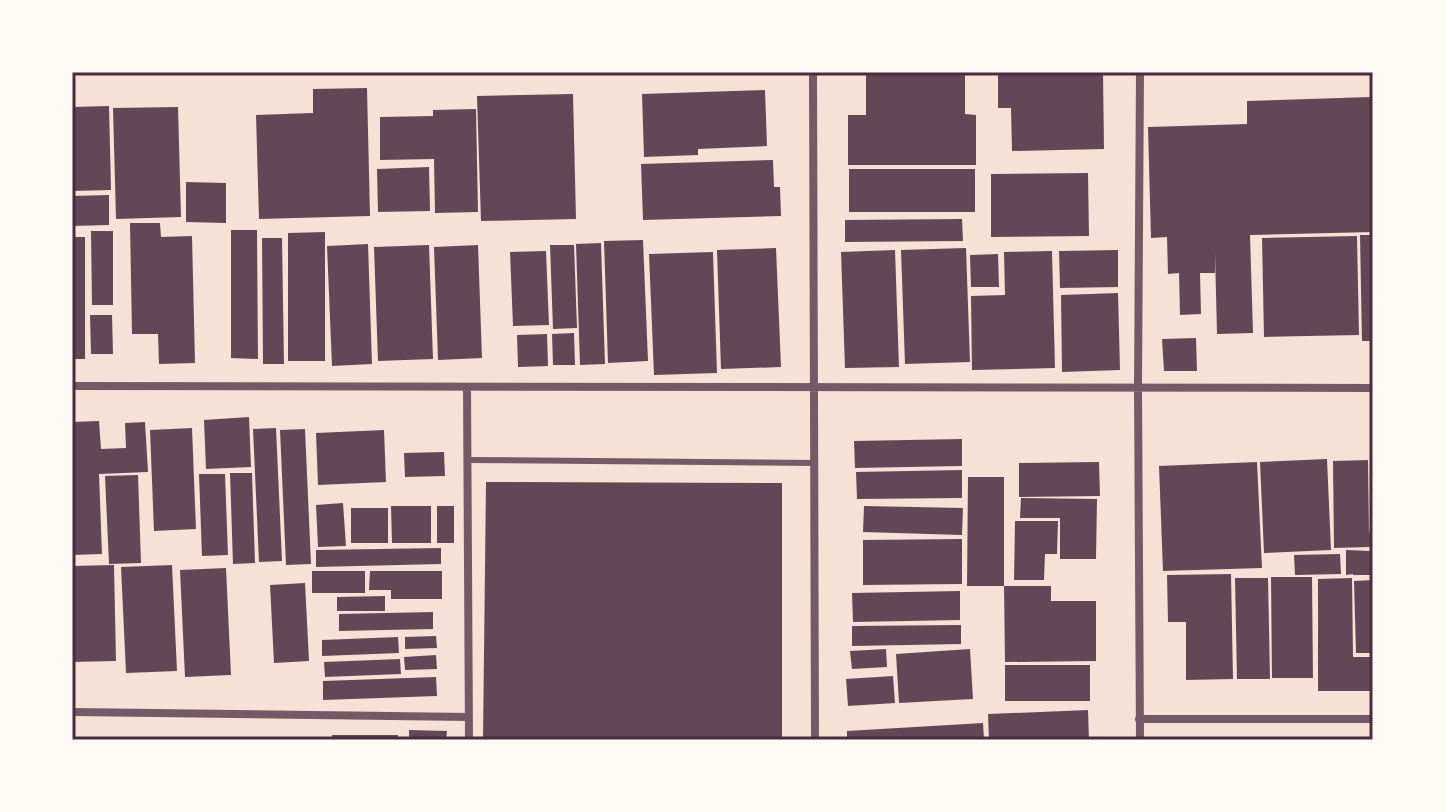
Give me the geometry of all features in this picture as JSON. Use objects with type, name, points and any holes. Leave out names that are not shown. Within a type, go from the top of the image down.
[{"type":"street","points":[[813,72],[815,740]]},
{"type":"street","points":[[1140,72],[1140,740]]},
{"type":"street","points":[[72,386],[1373,388]]},
{"type":"street","points":[[467,387],[469,740]]},
{"type":"street","points":[[72,712],[469,717]]},
{"type":"street","points":[[1139,719],[1373,719]]},
{"type":"lane","points":[[467,460],[815,463]]},
{"type":"building","points":[[866,72],[965,72],[965,114],[976,115],[976,165],[848,165],[848,115],[866,115]]},
{"type":"building","points":[[998,72],[1103,72],[1104,149],[1012,151],[1011,108],[998,108]]},
{"type":"building","points":[[367,88],[370,216],[259,219],[256,115],[313,113],[313,89]]},
{"type":"building","points":[[765,90],[767,146],[698,149],[698,155],[644,157],[642,94]]},
{"type":"building","points":[[573,94],[576,219],[481,221],[477,96]]},
{"type":"building","points":[[1371,97],[1373,232],[1250,235],[1253,333],[1217,334],[1215,253],[1215,273],[1200,273],[1201,314],[1180,315],[1179,273],[1168,274],[1167,237],[1151,238],[1148,127],[1247,124],[1247,101]]},
{"type":"building","points":[[109,106],[111,190],[72,191],[72,107]]},
{"type":"building","points":[[178,107],[181,217],[116,219],[113,108]]},
{"type":"building","points":[[476,109],[478,212],[435,213],[434,159],[380,160],[380,117],[433,116],[433,110]]},
{"type":"building","points":[[773,160],[774,187],[780,187],[781,216],[643,220],[641,164]]},
{"type":"building","points":[[429,167],[430,211],[378,212],[377,169]]},
{"type":"building","points":[[849,169],[975,169],[975,212],[849,212]]},
{"type":"building","points":[[1088,173],[1089,236],[991,237],[991,174]]},
{"type":"building","points":[[186,182],[226,183],[226,223],[186,222]]},
{"type":"building","points":[[109,195],[109,225],[72,226],[72,196]]},
{"type":"building","points":[[962,219],[963,241],[845,242],[845,220]]},
{"type":"building","points":[[130,223],[160,223],[161,237],[192,236],[195,363],[159,364],[158,334],[132,334]]},
{"type":"building","points":[[231,230],[257,230],[258,359],[231,358]]},
{"type":"building","points":[[91,231],[113,231],[113,305],[92,305]]},
{"type":"building","points":[[325,232],[325,361],[288,361],[288,233]]},
{"type":"building","points":[[1360,235],[1373,235],[1373,341],[1362,341]]},
{"type":"building","points":[[1357,236],[1359,335],[1264,337],[1262,238]]},
{"type":"building","points":[[72,237],[85,237],[85,359],[72,359]]},
{"type":"building","points":[[262,238],[282,238],[284,364],[263,364]]},
{"type":"building","points":[[643,240],[648,361],[608,363],[604,241]]},
{"type":"building","points":[[601,243],[605,364],[580,365],[576,244]]},
{"type":"building","points":[[368,244],[372,364],[332,366],[327,246]]},
{"type":"building","points":[[429,245],[433,359],[378,361],[374,247]]},
{"type":"building","points":[[478,245],[482,358],[438,360],[434,247]]},
{"type":"building","points":[[550,245],[574,245],[577,328],[553,329]]},
{"type":"building","points":[[776,248],[781,367],[721,369],[717,250]]},
{"type":"building","points":[[966,248],[970,362],[905,364],[901,250]]},
{"type":"building","points":[[895,250],[899,367],[845,368],[841,252]]},
{"type":"building","points":[[1118,250],[1118,287],[1060,288],[1059,251]]},
{"type":"building","points":[[546,251],[549,325],[513,326],[510,252]]},
{"type":"building","points":[[1052,251],[1055,368],[972,370],[971,296],[1005,295],[1004,252]]},
{"type":"building","points":[[713,252],[717,373],[654,375],[649,254]]},
{"type":"building","points":[[998,254],[999,287],[971,287],[970,255]]},
{"type":"building","points":[[1118,293],[1120,370],[1062,372],[1061,295]]},
{"type":"building","points":[[90,315],[112,315],[113,354],[91,354]]},
{"type":"building","points":[[574,333],[575,365],[553,365],[552,334]]},
{"type":"building","points":[[547,334],[548,366],[518,367],[517,335]]},
{"type":"building","points":[[1196,338],[1197,371],[1164,371],[1162,339]]},
{"type":"building","points":[[249,417],[251,467],[206,469],[204,420]]},
{"type":"building","points":[[99,421],[101,449],[126,448],[125,423],[145,422],[148,472],[99,474],[102,554],[72,555],[72,422]]},
{"type":"building","points":[[192,428],[196,529],[154,531],[150,430]]},
{"type":"building","points":[[276,428],[282,561],[259,562],[253,429]]},
{"type":"building","points":[[305,429],[311,564],[286,565],[280,430]]},
{"type":"building","points":[[384,430],[386,482],[318,485],[316,433]]},
{"type":"building","points":[[962,439],[962,466],[855,468],[854,441]]},
{"type":"building","points":[[444,452],[445,476],[405,477],[404,453]]},
{"type":"building","points":[[1327,459],[1331,550],[1264,553],[1260,462]]},
{"type":"building","points":[[1368,460],[1373,575],[1346,575],[1346,550],[1370,551],[1370,547],[1334,548],[1333,461]]},
{"type":"building","points":[[1099,462],[1100,496],[1019,497],[1019,463]]},
{"type":"building","points":[[1257,462],[1262,568],[1163,571],[1159,466]]},
{"type":"building","points":[[962,470],[962,498],[857,499],[856,472]]},
{"type":"building","points":[[230,473],[252,473],[255,563],[233,564]]},
{"type":"building","points":[[199,474],[225,474],[228,555],[202,556]]},
{"type":"building","points":[[138,475],[141,563],[109,564],[105,476]]},
{"type":"building","points":[[968,477],[1004,477],[1004,586],[967,586]]},
{"type":"building","points":[[486,482],[782,483],[782,740],[483,740]]},
{"type":"building","points":[[1021,498],[1097,499],[1096,559],[1060,559],[1060,518],[1020,518]]},
{"type":"building","points":[[343,503],[346,546],[318,547],[316,505]]},
{"type":"building","points":[[391,506],[431,506],[431,543],[392,543]]},
{"type":"building","points":[[437,506],[454,506],[454,543],[437,543]]},
{"type":"building","points":[[864,506],[963,508],[962,535],[863,532]]},
{"type":"building","points":[[351,508],[388,508],[388,543],[351,543]]},
{"type":"building","points":[[1015,521],[1058,521],[1057,554],[1045,554],[1044,580],[1014,580]]},
{"type":"building","points":[[962,539],[962,584],[863,585],[863,540]]},
{"type":"building","points":[[441,548],[441,564],[316,567],[316,550]]},
{"type":"building","points":[[1340,554],[1341,574],[1295,575],[1294,555]]},
{"type":"building","points":[[114,565],[116,661],[72,662],[72,566]]},
{"type":"building","points":[[172,565],[177,671],[126,673],[121,567]]},
{"type":"building","points":[[226,568],[231,675],[185,677],[180,570]]},
{"type":"building","points":[[312,571],[365,571],[365,593],[312,593]]},
{"type":"building","points":[[370,571],[442,571],[442,599],[391,599],[391,590],[369,590]]},
{"type":"building","points":[[1231,574],[1233,679],[1186,680],[1186,622],[1168,622],[1167,575]]},
{"type":"building","points":[[1271,577],[1312,577],[1313,678],[1272,678]]},
{"type":"building","points":[[1235,578],[1268,578],[1270,679],[1237,679]]},
{"type":"building","points":[[1352,578],[1353,657],[1371,657],[1371,691],[1318,691],[1318,579]]},
{"type":"building","points":[[1373,580],[1373,653],[1356,653],[1354,581]]},
{"type":"building","points":[[305,583],[309,661],[274,663],[270,585]]},
{"type":"building","points":[[1004,586],[1051,586],[1051,601],[1096,601],[1096,661],[1005,662]]},
{"type":"building","points":[[960,591],[960,620],[853,622],[852,593]]},
{"type":"building","points":[[385,596],[385,611],[337,611],[337,597]]},
{"type":"building","points":[[433,612],[433,629],[339,631],[339,614]]},
{"type":"building","points":[[961,625],[961,644],[852,646],[852,626]]},
{"type":"building","points":[[436,636],[437,648],[405,649],[405,637]]},
{"type":"building","points":[[398,637],[399,653],[322,656],[322,640]]},
{"type":"building","points":[[886,649],[887,667],[852,669],[850,651]]},
{"type":"building","points":[[970,649],[973,699],[899,703],[896,654]]},
{"type":"building","points":[[436,655],[437,669],[405,670],[404,657]]},
{"type":"building","points":[[400,659],[401,674],[325,677],[324,662]]},
{"type":"building","points":[[1005,665],[1090,665],[1090,701],[1005,701]]},
{"type":"building","points":[[893,676],[895,703],[848,706],[846,679]]},
{"type":"building","points":[[436,677],[437,696],[323,700],[323,681]]},
{"type":"building","points":[[1088,710],[1089,740],[989,740],[988,714]]},
{"type":"building","points":[[983,723],[984,740],[847,740],[847,731]]},
{"type":"building","points":[[409,730],[447,731],[446,740],[409,740]]},
{"type":"building","points":[[332,735],[398,735],[398,740],[332,740]]}]
